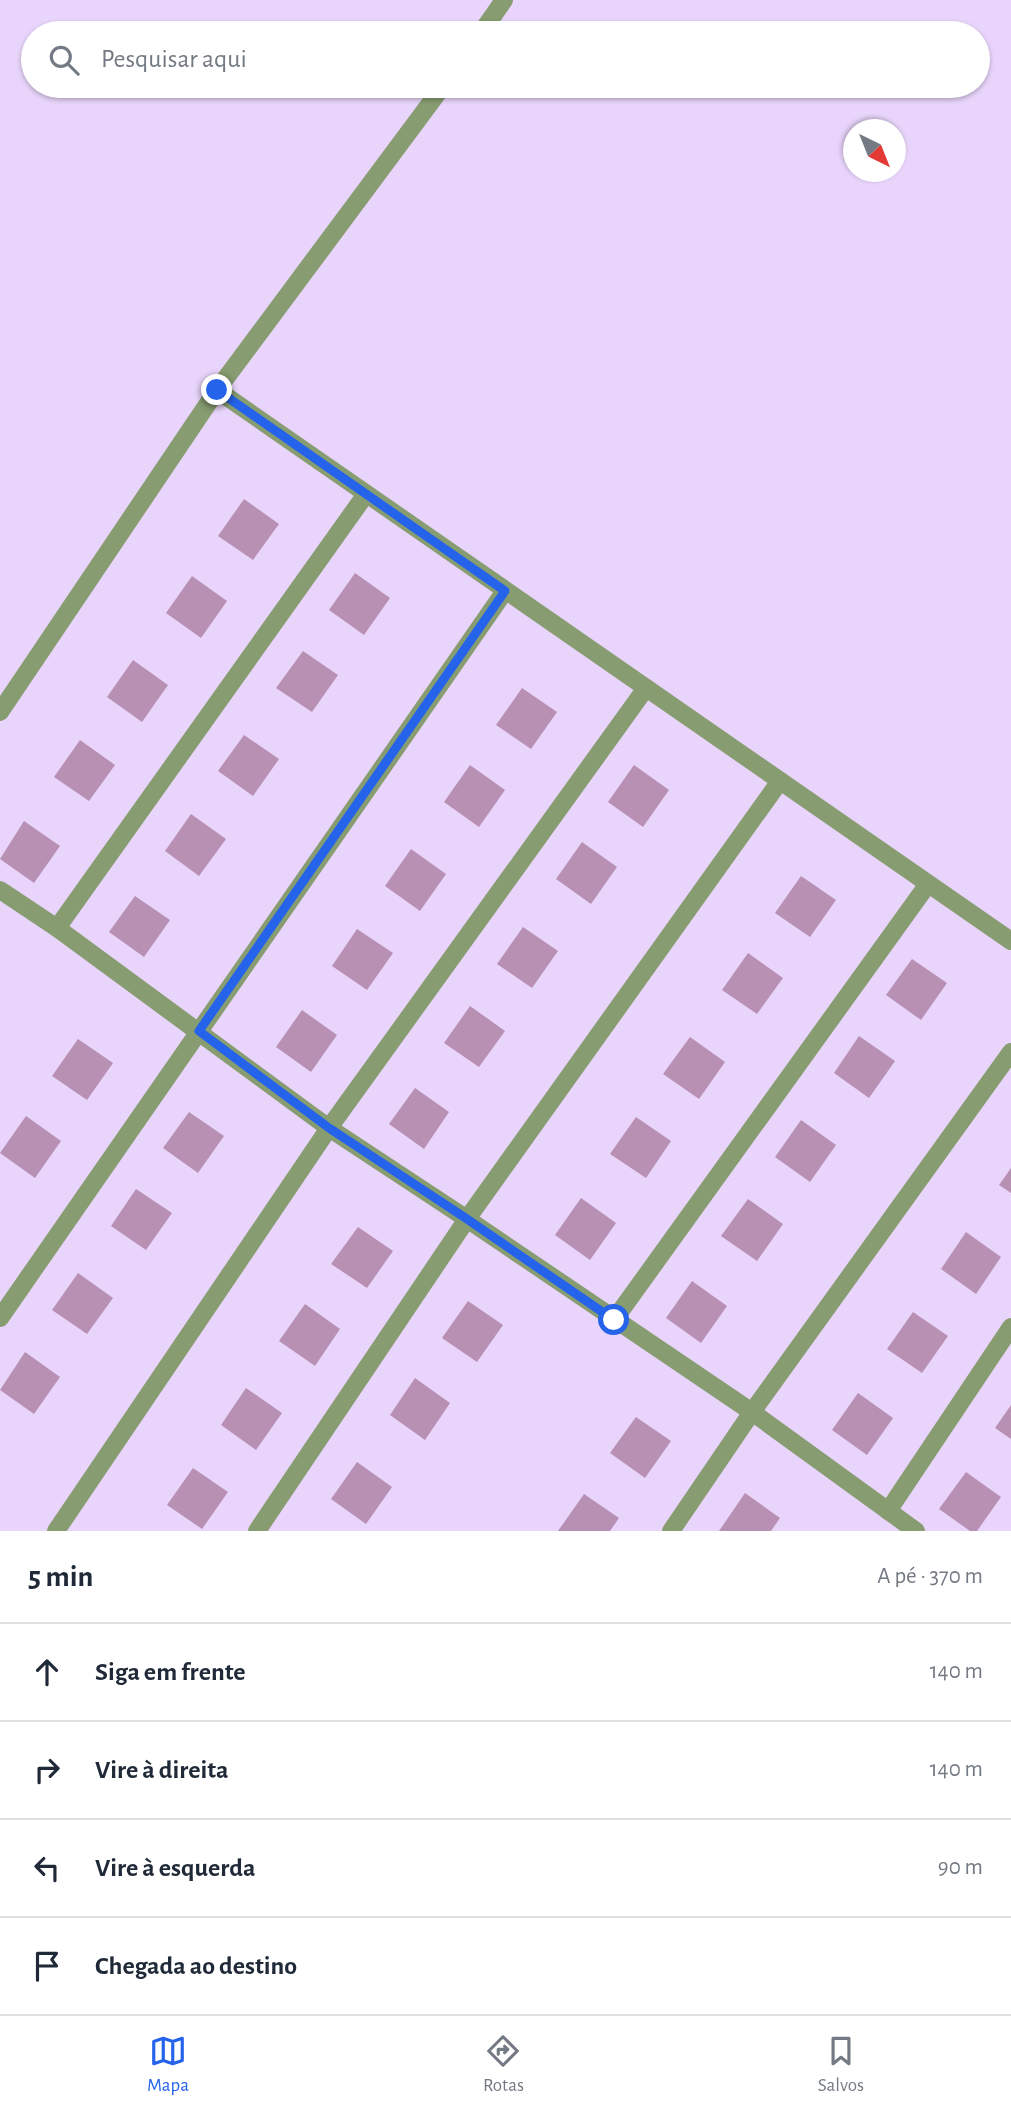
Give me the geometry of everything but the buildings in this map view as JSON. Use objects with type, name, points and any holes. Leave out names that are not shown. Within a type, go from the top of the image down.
[{"type":"street","points":[[489,21],[504,0]]},
{"type":"street","points":[[0,712],[217,390],[434,98]]},
{"type":"street","points":[[217,390],[1011,942]]},
{"type":"street","points":[[57,928],[366,494]]},
{"type":"street","points":[[0,1318],[505,591]]},
{"type":"street","points":[[56,1531],[329,1128],[646,688]]},
{"type":"street","points":[[257,1531],[467,1219],[780,781]]},
{"type":"street","points":[[614,1320],[928,884]]},
{"type":"street","points":[[0,890],[57,928],[329,1128],[752,1412],[916,1531]]},
{"type":"street","points":[[671,1531],[752,1412],[1011,1052]]},
{"type":"street","points":[[888,1511],[1011,1327]]},
{"type":"route","points":[[217,390],[505,591],[199,1031],[329,1128],[614,1320]]}]
